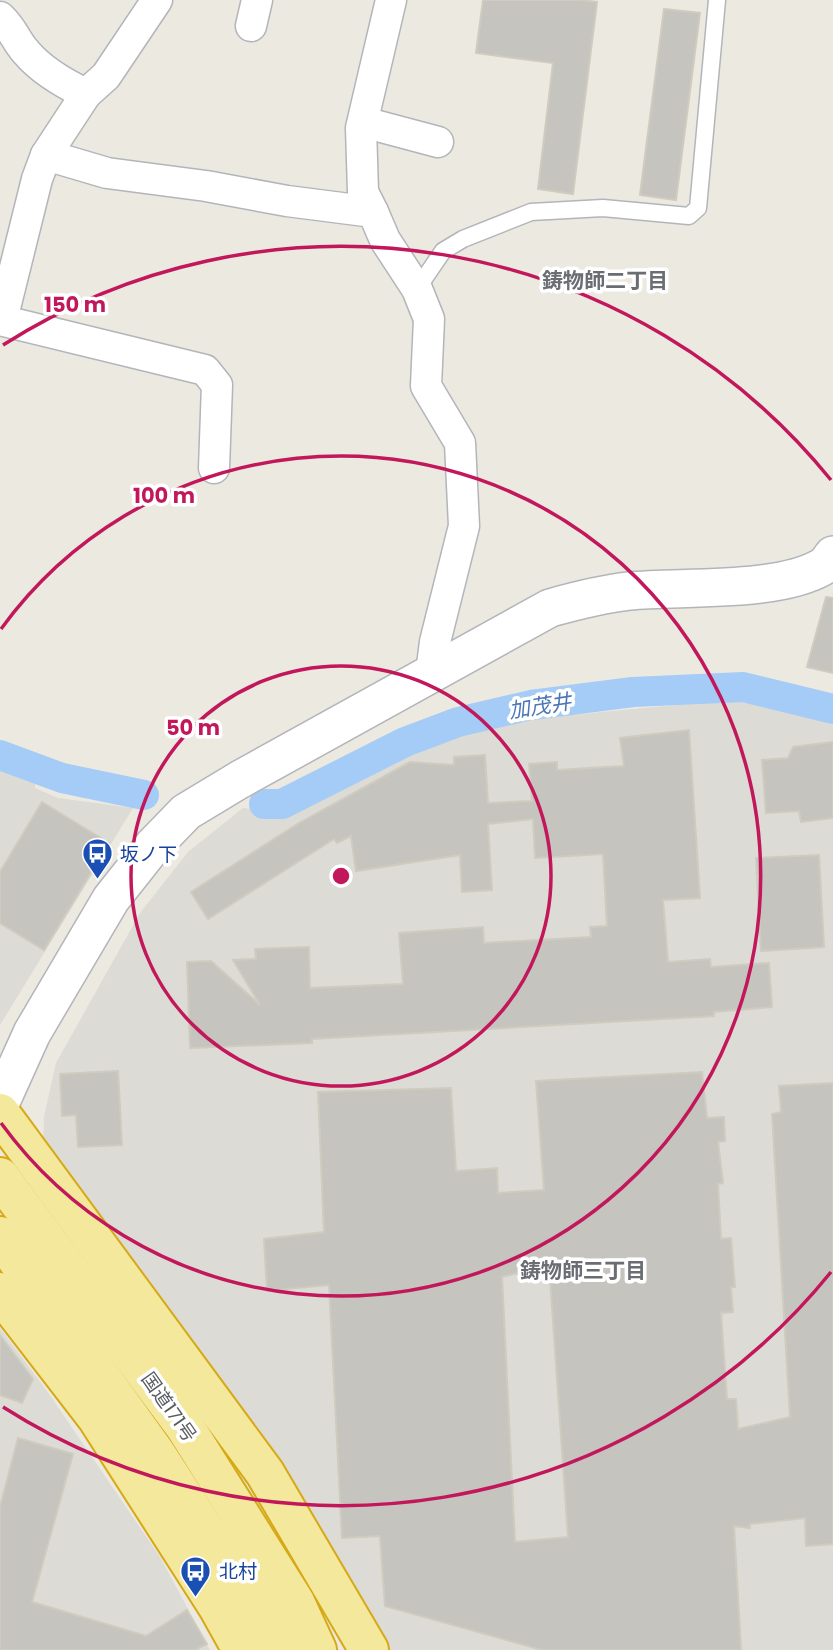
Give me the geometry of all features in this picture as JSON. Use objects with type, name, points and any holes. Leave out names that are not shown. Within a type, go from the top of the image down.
[{"type":"highway","points":[[0,1113],[265,1473],[369,1650]]},
{"type":"highway","name":"国道171号","points":[[0,1177],[185,1427],[295,1602],[317,1650]]},
{"type":"highway","name":"国道171号","points":[[0,1236],[155,1452],[264,1621],[277,1650]]},
{"type":"highway","points":[[0,1292],[97,1418],[218,1607],[242,1650]]},
{"type":"street","points":[[157,0],[106,76],[86,94],[46,155],[37,179],[1,320],[205,370],[217,385],[214,468]]},
{"type":"street","points":[[391,0],[363,122],[363,192],[385,240],[416,289],[429,319],[426,386],[460,443],[464,526],[435,642],[431,673]]},
{"type":"street","points":[[0,17],[12,27],[26,52],[66,85],[86,94]]},
{"type":"street","points":[[363,122],[438,142]]},
{"type":"street","points":[[46,155],[107,173],[373,212]]},
{"type":"street","points":[[0,1104],[32,1033],[111,899],[153,846],[186,812],[239,779],[550,608],[628,591],[790,579],[830,566]]},
{"type":"lane","points":[[416,289],[443,251],[463,239],[531,212],[603,208],[689,216],[698,208],[717,0]]},
{"type":"shaded area","points":[[739,699],[833,723],[833,1650],[384,1650],[43,1146],[44,1117],[56,1063],[140,913],[188,852],[243,808],[285,813],[437,742],[518,720]]},
{"type":"shaded area","points":[[0,768],[35,783],[35,788],[58,798],[133,808],[0,1025]]},
{"type":"shaded area","points":[[0,1328],[47,1391],[160,1557],[210,1650],[0,1650]]},
{"type":"building","points":[[483,0],[597,2],[573,194],[538,189],[553,63],[476,53]]},
{"type":"building","points":[[664,9],[700,13],[676,200],[640,195]]},
{"type":"building","points":[[826,597],[833,598],[833,673],[807,667]]},
{"type":"building","points":[[689,730],[700,898],[663,900],[668,962],[710,959],[711,967],[769,963],[772,1007],[714,1012],[714,1016],[312,1039],[312,1043],[190,1048],[187,962],[211,961],[260,1005],[233,960],[256,959],[255,949],[309,947],[310,988],[403,984],[399,933],[483,927],[484,943],[591,937],[590,927],[607,926],[603,854],[535,858],[533,819],[488,824],[492,890],[462,892],[460,855],[356,871],[351,836],[337,843],[334,839],[208,919],[191,892],[299,823],[410,762],[454,765],[454,757],[485,755],[488,803],[532,801],[529,764],[557,762],[557,770],[624,766],[620,738]]},
{"type":"building","points":[[833,742],[833,818],[801,822],[799,811],[766,813],[762,760],[788,758],[793,747]]},
{"type":"building","points":[[42,802],[109,843],[44,950],[0,923],[0,872]]},
{"type":"building","points":[[819,855],[824,947],[761,951],[756,858]]},
{"type":"building","points":[[118,1071],[122,1145],[78,1147],[76,1115],[62,1116],[60,1074]]},
{"type":"building","points":[[702,1072],[707,1118],[724,1117],[725,1141],[718,1142],[723,1183],[718,1184],[721,1239],[731,1238],[735,1287],[731,1287],[733,1312],[721,1313],[727,1399],[736,1399],[738,1429],[790,1417],[772,1114],[781,1112],[779,1086],[833,1083],[833,1544],[806,1546],[805,1518],[750,1524],[750,1528],[734,1526],[741,1650],[542,1650],[385,1606],[380,1536],[342,1538],[329,1285],[267,1291],[264,1239],[324,1232],[318,1092],[451,1088],[456,1171],[497,1168],[498,1193],[544,1190],[536,1081]],"holes":[[[549,1264],[568,1537],[515,1542],[502,1277]]]},
{"type":"building","points":[[0,1335],[33,1379],[22,1403],[0,1395]]},
{"type":"building","points":[[18,1438],[73,1454],[32,1602],[146,1636],[187,1610],[207,1644],[195,1650],[0,1650],[0,1507]]},
{"type":"waterway","name":"加茂井","points":[[264,804],[282,804],[405,742],[458,722],[531,705],[633,692],[743,687],[833,709]]},
{"type":"waterway","name":"加茂井","points":[[0,755],[62,778],[144,795]]},
{"type":"place","name":"坂ノ下","points":[[97,881]]},
{"type":"place","name":"北村","points":[[196,1598]]},
{"type":"district","name":"鋳物師二丁目","points":[[605,280]]},
{"type":"district","name":"鋳物師三丁目","points":[[583,1270]]}]
